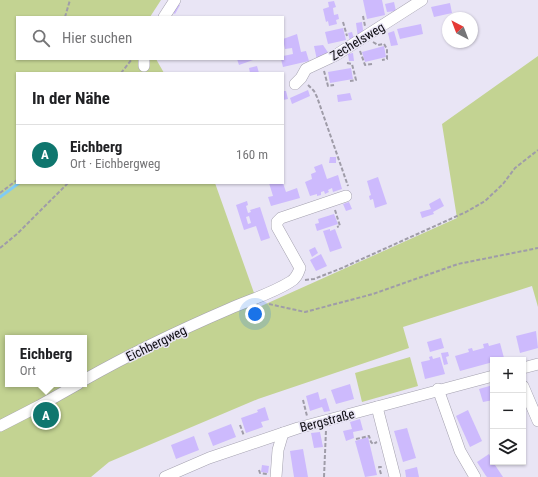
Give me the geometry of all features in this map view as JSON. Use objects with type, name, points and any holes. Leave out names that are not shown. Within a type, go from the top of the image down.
[{"type":"street","points":[[166,14],[175,0]]},
{"type":"street","name":"Zechelsweg","points":[[295,84],[306,69],[355,47],[422,0]]},
{"type":"street","points":[[252,300],[269,294],[292,281],[298,275],[300,268],[277,227],[277,222],[281,218],[347,192]]},
{"type":"street","name":"Eichbergweg","points":[[87,378],[107,367],[229,309],[252,300]]},
{"type":"street","points":[[526,367],[538,364]]},
{"type":"street","name":"Bergstraße","points":[[165,477],[209,458],[298,428],[490,377]]},
{"type":"street","points":[[0,426],[73,387]]},
{"type":"street","points":[[438,390],[460,451],[475,477]]},
{"type":"street","points":[[526,393],[538,421]]},
{"type":"street","points":[[377,407],[395,477]]},
{"type":"street","points":[[276,477],[278,450],[283,433]]},
{"type":"path","points":[[65,16],[70,0]]},
{"type":"path","points":[[343,22],[348,42],[355,47],[365,66],[372,64]]},
{"type":"path","points":[[369,37],[374,43],[384,44],[387,49],[387,59],[382,60]]},
{"type":"path","points":[[122,72],[131,60]]},
{"type":"path","points":[[347,63],[352,64],[356,80],[350,81]]},
{"type":"path","points":[[324,68],[328,86],[334,85]]},
{"type":"path","points":[[310,86],[317,97],[347,192]]},
{"type":"path","points":[[298,275],[305,280],[314,279],[466,212],[485,201],[503,184],[515,168],[538,150]]},
{"type":"path","points":[[0,192],[16,181]]},
{"type":"path","points":[[0,248],[17,234],[67,184]]},
{"type":"path","points":[[334,206],[340,226],[337,227]]},
{"type":"path","points":[[252,300],[305,312],[373,294],[458,264],[538,248]]},
{"type":"path","points":[[303,400],[307,417]]},
{"type":"path","points":[[240,425],[244,435]]},
{"type":"path","points":[[324,477],[326,426]]},
{"type":"path","points":[[356,438],[369,436],[372,444],[386,440]]},
{"type":"green space","points":[[0,0],[161,0],[151,16],[16,16],[16,60],[157,60],[163,72],[16,72],[16,184],[215,184],[259,307],[457,218],[442,124],[538,56],[538,307],[532,286],[403,327],[409,348],[258,399],[109,462],[91,477],[0,477]]},
{"type":"green space","points":[[410,357],[418,386],[362,402],[355,373]]},
{"type":"building","points":[[363,0],[382,0],[385,15],[367,19]]},
{"type":"building","points":[[334,1],[336,7],[333,8],[334,15],[338,14],[339,19],[336,20],[337,24],[329,26],[328,21],[326,22],[323,9],[329,7],[328,2]]},
{"type":"building","points":[[394,2],[396,11],[387,12],[385,4]]},
{"type":"building","points":[[176,3],[180,5],[175,14],[171,11]]},
{"type":"building","points":[[450,3],[452,12],[442,12],[442,15],[434,17],[431,7]]},
{"type":"building","points":[[362,22],[363,30],[366,33],[358,38],[356,23]]},
{"type":"building","points":[[421,24],[423,34],[400,39],[397,29]]},
{"type":"building","points":[[343,28],[346,40],[328,44],[325,32]]},
{"type":"building","points":[[394,31],[398,45],[391,46],[388,33]]},
{"type":"building","points":[[352,32],[354,39],[350,41],[348,33]]},
{"type":"building","points":[[297,34],[301,52],[306,51],[309,61],[283,67],[281,60],[284,60],[284,56],[293,54],[292,48],[285,49],[284,39]]},
{"type":"building","points":[[323,45],[329,54],[317,60],[314,46]]},
{"type":"building","points":[[384,46],[386,57],[365,62],[362,52]]},
{"type":"building","points":[[353,53],[354,61],[349,61],[348,54]]},
{"type":"building","points":[[237,60],[253,60],[239,65]]},
{"type":"building","points":[[257,66],[259,72],[250,72],[249,68]]},
{"type":"building","points":[[351,68],[353,79],[330,83],[328,72]]},
{"type":"building","points":[[308,90],[310,96],[292,104],[290,98]]},
{"type":"building","points":[[284,91],[286,91],[288,99],[284,100]]},
{"type":"building","points":[[350,93],[352,100],[338,102],[337,95]]},
{"type":"building","points":[[330,157],[336,157],[336,163],[329,163]]},
{"type":"building","points":[[322,164],[327,179],[338,175],[342,189],[333,192],[332,188],[325,194],[324,191],[321,192],[321,195],[317,196],[317,194],[310,196],[305,182],[312,179],[311,174],[316,172],[314,167]]},
{"type":"building","points":[[378,177],[387,204],[375,208],[373,199],[370,200],[369,196],[371,195],[367,181]]},
{"type":"building","points":[[269,184],[283,184],[286,192],[297,188],[300,198],[271,206],[268,197],[273,196]]},
{"type":"building","points":[[440,198],[444,206],[433,212],[434,214],[422,218],[420,212],[431,209],[429,204]]},
{"type":"building","points":[[247,201],[248,205],[246,206],[248,213],[251,212],[250,210],[260,207],[270,238],[261,241],[256,226],[244,230],[236,205]],"holes":[[[249,216],[251,223],[248,224],[246,217]]]},
{"type":"building","points":[[349,202],[352,209],[346,211],[343,204]]},
{"type":"building","points":[[334,214],[338,224],[317,231],[315,224],[319,223],[318,219]]},
{"type":"building","points":[[330,229],[330,231],[335,229],[342,248],[330,252],[323,231]]},
{"type":"building","points":[[315,247],[318,253],[312,257],[309,250]]},
{"type":"building","points":[[321,254],[327,266],[316,271],[310,260]]},
{"type":"building","points":[[536,331],[538,348],[520,353],[516,336]]},
{"type":"building","points":[[441,338],[444,348],[430,352],[427,342]]},
{"type":"building","points":[[488,343],[489,346],[500,343],[504,357],[490,357],[490,363],[460,371],[455,356],[469,352],[468,349],[472,348],[473,351],[484,348],[483,344]]},
{"type":"building","points":[[448,352],[449,356],[446,357],[448,364],[444,365],[441,353]]},
{"type":"building","points":[[432,356],[433,359],[440,357],[445,374],[425,379],[421,362],[430,360],[429,357]]},
{"type":"building","points":[[350,384],[354,399],[336,404],[331,390]]},
{"type":"building","points":[[490,386],[490,401],[483,402],[479,389]]},
{"type":"building","points":[[318,392],[320,400],[326,398],[330,411],[324,412],[322,407],[310,411],[306,396]]},
{"type":"building","points":[[265,407],[269,420],[261,422],[263,427],[246,433],[241,418],[258,412],[257,410]]},
{"type":"building","points":[[468,410],[482,441],[470,447],[456,416]]},
{"type":"building","points":[[360,419],[363,430],[353,432],[354,438],[346,441],[343,431],[352,429],[350,422]]},
{"type":"building","points":[[231,424],[236,437],[213,446],[208,433]]},
{"type":"building","points":[[407,428],[416,458],[403,462],[394,431]]},
{"type":"building","points":[[320,432],[323,447],[314,448],[311,433]]},
{"type":"building","points":[[194,436],[199,450],[176,459],[171,445]]},
{"type":"building","points":[[368,437],[377,475],[365,477],[355,441]]},
{"type":"building","points":[[303,449],[308,477],[294,477],[290,451]]},
{"type":"building","points":[[489,454],[490,465],[495,465],[503,477],[487,477],[477,462]]},
{"type":"building","points":[[262,465],[269,466],[268,473],[261,472]]},
{"type":"building","points":[[417,467],[419,477],[406,477],[405,470]]},
{"type":"waterway","points":[[0,197],[18,184]]},
{"type":"place","name":"Eichberg","points":[[46,415]]}]
